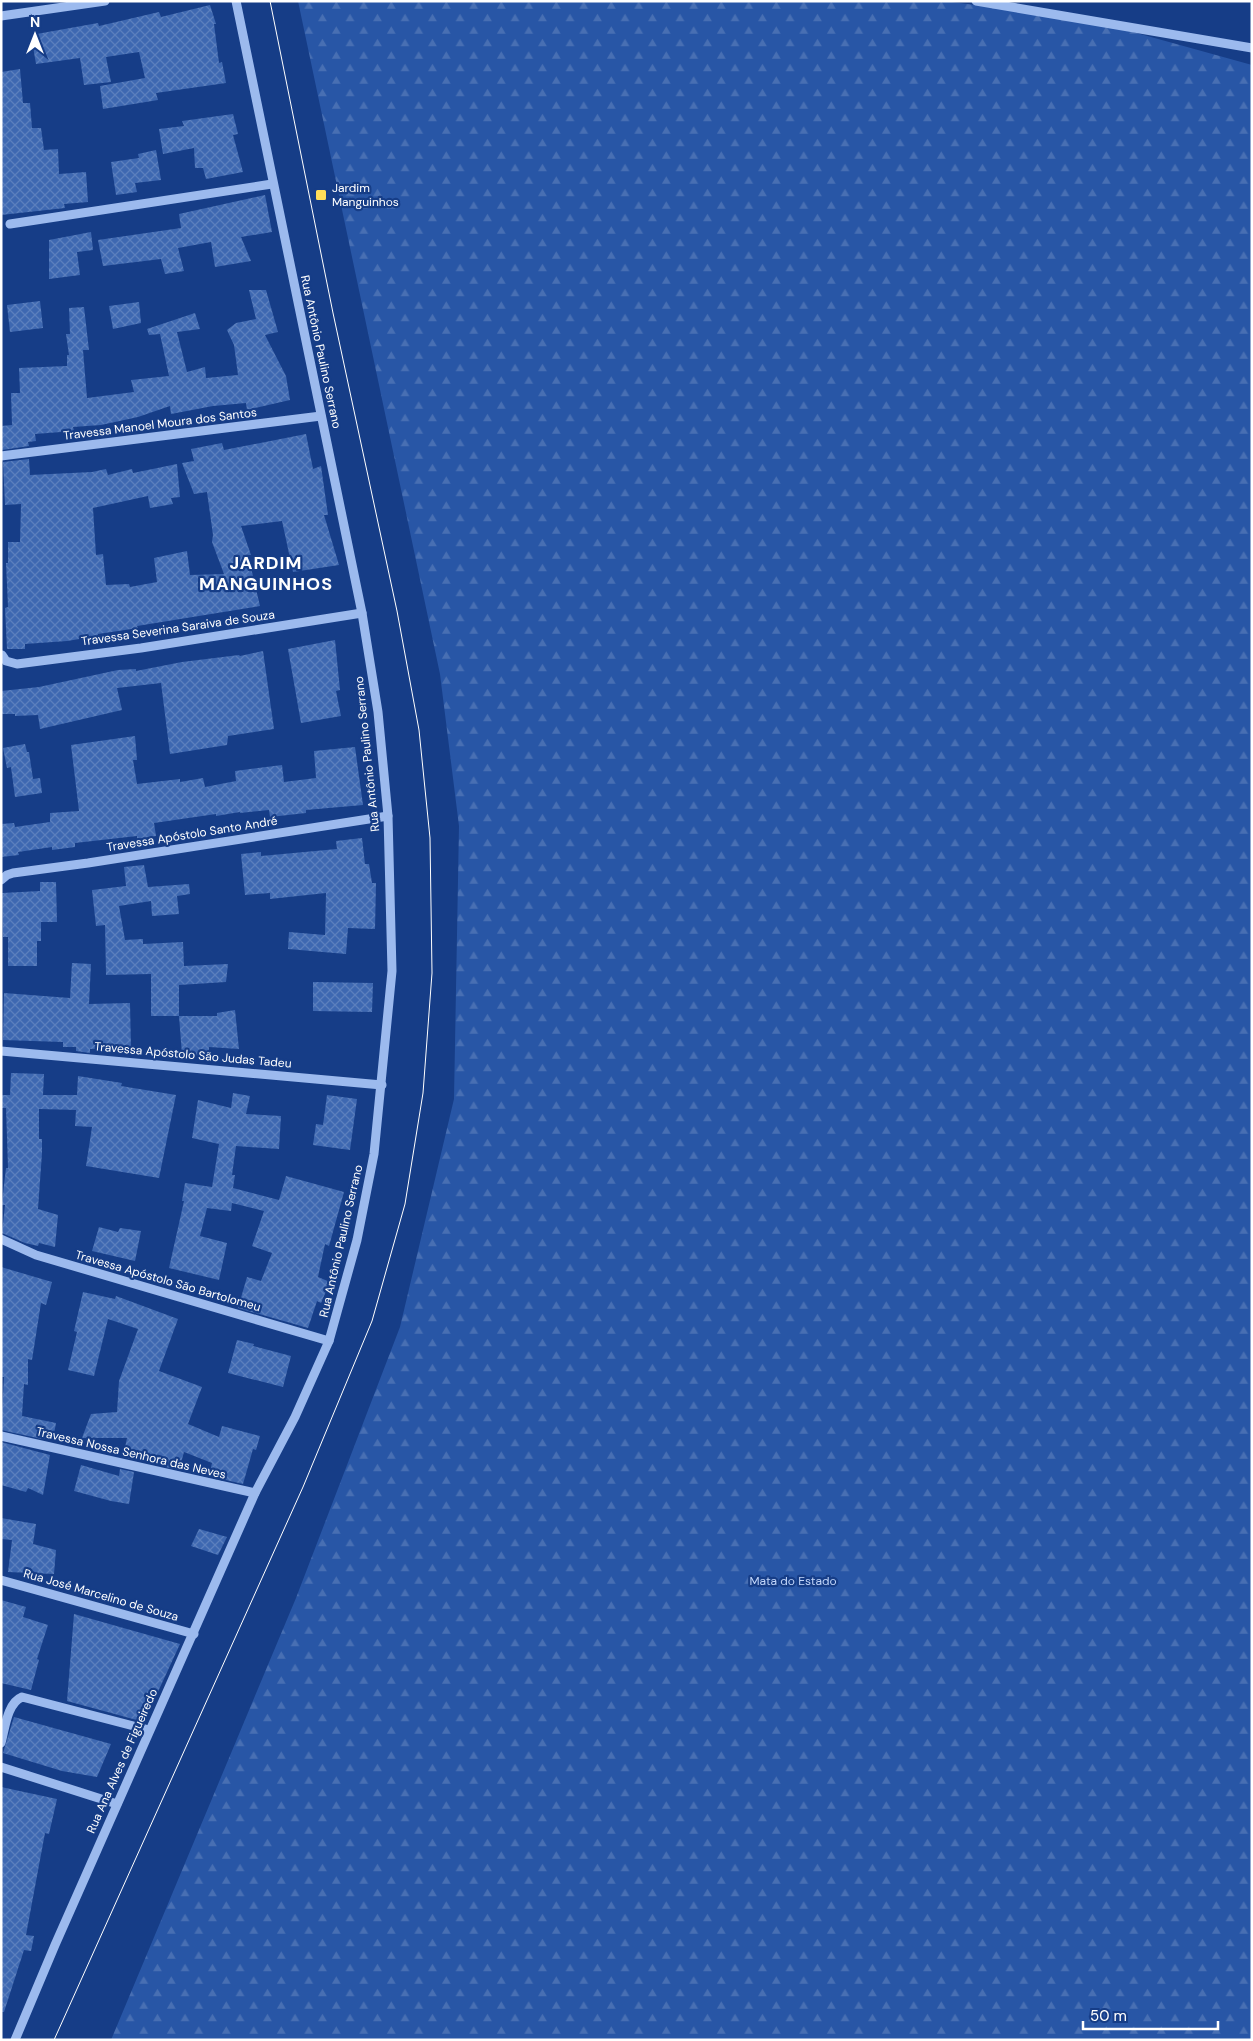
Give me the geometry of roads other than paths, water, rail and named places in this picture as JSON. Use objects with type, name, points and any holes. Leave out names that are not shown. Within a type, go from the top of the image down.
[{"type":"street","points":[[1,16],[105,1]]},
{"type":"street","name":"Rua Antônio Paulino Serrano","points":[[236,1],[272,184],[362,613],[378,712],[388,816],[392,971],[382,1085],[372,1164],[356,1240],[329,1341],[295,1417],[255,1494]]},
{"type":"street","points":[[976,1],[1252,48]]},
{"type":"street","points":[[10,224],[272,184]]},
{"type":"street","name":"Travessa Manoel Moura dos Santos","points":[[1,456],[321,416]]},
{"type":"street","name":"Travessa Severina Saraiva de Souza","points":[[2,655],[6,661],[17,664],[141,648],[362,613]]},
{"type":"street","name":"Travessa Apóstolo Santo André","points":[[1,880],[13,872],[88,863],[388,816]]},
{"type":"street","name":"Travessa Apóstolo São Judas Tadeu","points":[[1,1051],[382,1085]]},
{"type":"street","name":"Travessa Apóstolo São Bartolomeu","points":[[1,1239],[36,1255],[329,1341]]},
{"type":"street","name":"Travessa Nossa Senhora das Neves","points":[[1,1436],[255,1494]]},
{"type":"street","name":"Rua Ana Alves de Figueiredo","points":[[15,2040],[149,1730],[194,1634],[255,1494]]},
{"type":"street","name":"Rua José Marcelino de Souza","points":[[1,1580],[194,1634]]},
{"type":"street","points":[[1,1743],[9,1715],[17,1699],[29,1698],[149,1730]]},
{"type":"street","points":[[1,1767],[117,1804]]},
{"type":"tram line","points":[[54,2040],[303,1487],[372,1321],[405,1204],[423,1093],[432,973],[430,838],[419,730],[397,611],[333,313],[270,1]]},
{"type":"place","name":"Jardim Manguinhos","points":[[321,195]]},
{"type":"district","name":"JARDIM MANGUINHOS","points":[[266,573]]},
{"type":"park label","name":"Mata do Estado","points":[[793,1581]]}]
